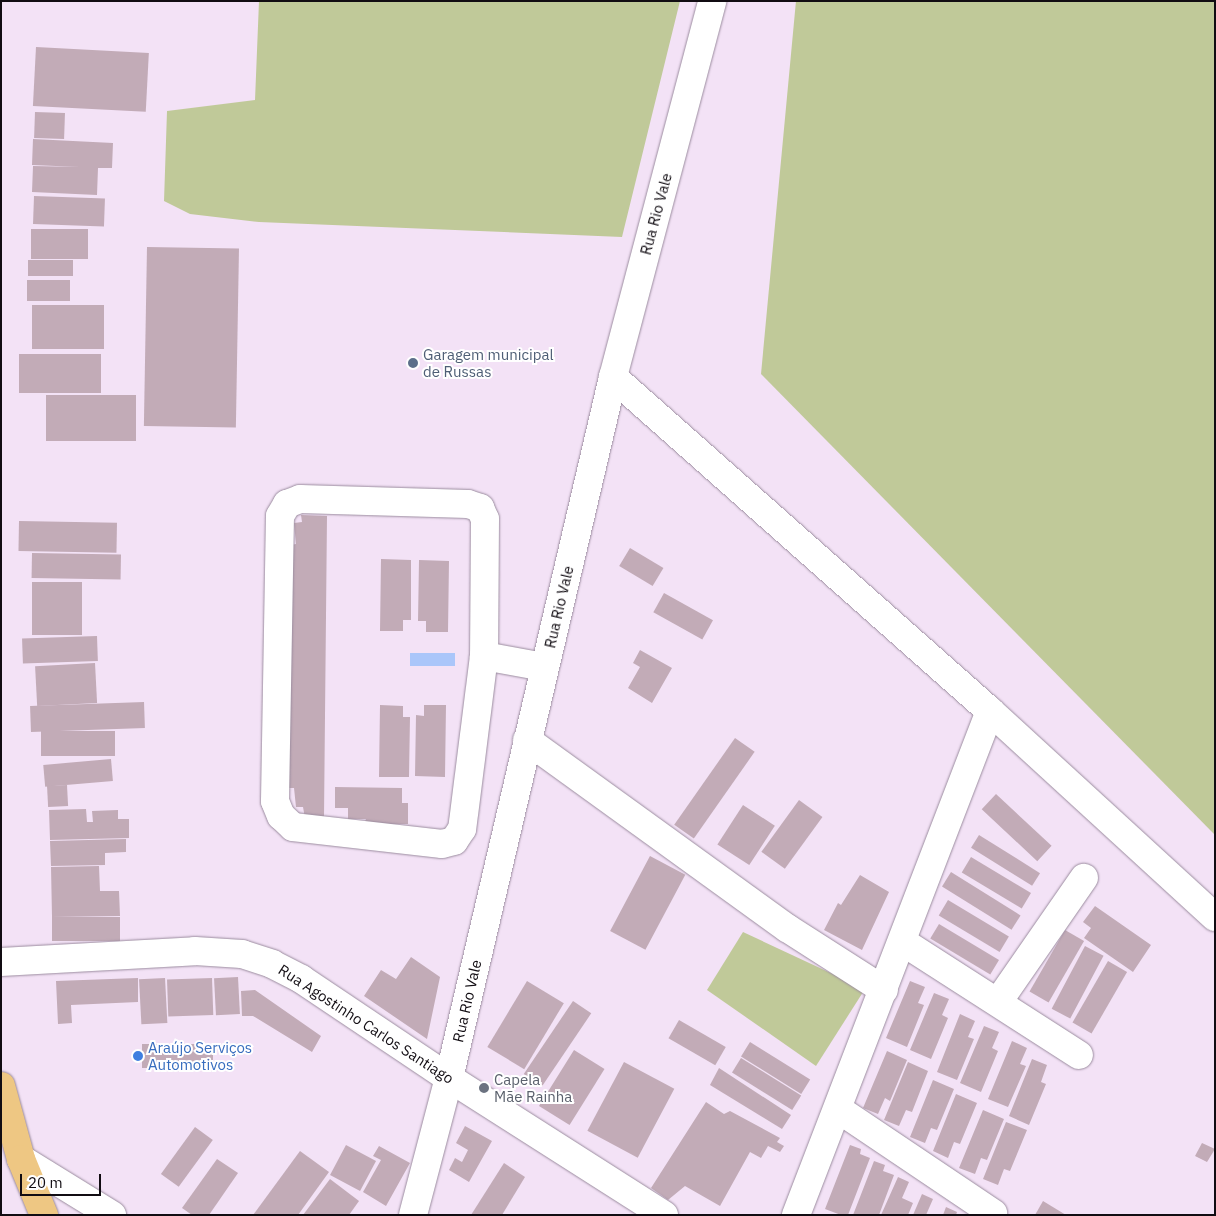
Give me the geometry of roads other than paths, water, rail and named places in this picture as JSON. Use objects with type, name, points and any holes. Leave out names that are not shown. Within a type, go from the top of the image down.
[{"type":"main road","points":[[1,1086],[21,1159],[44,1215]]},
{"type":"street","name":"Rua Rio Vale","points":[[413,1215],[449,1078],[613,377],[712,1]]},
{"type":"street","points":[[613,377],[990,711],[1215,917]]},
{"type":"street","points":[[300,499],[468,504],[480,508],[486,519],[484,656],[462,829],[454,841],[442,844],[293,826],[281,816],[274,801],[273,785],[280,516],[287,504],[300,499]]},
{"type":"street","points":[[484,656],[544,667]]},
{"type":"street","points":[[796,1215],[903,942],[990,711]]},
{"type":"street","points":[[527,740],[787,928],[884,990]]},
{"type":"street","points":[[998,1002],[1084,878]]},
{"type":"street","points":[[903,942],[1078,1055]]},
{"type":"street","name":"Rua Agostinho Carlos Santiago","points":[[1,962],[195,951],[242,954],[272,964],[301,979],[449,1078],[664,1215]]},
{"type":"street","points":[[838,1109],[993,1213]]},
{"type":"street","points":[[21,1159],[112,1215]]},
{"type":"water","points":[[410,653],[455,653],[455,666],[410,666]]},
{"type":"place","name":"Garagem municipal de Russas","points":[[413,363]]},
{"type":"place","name":"Araújo Serviços Automotivos","points":[[138,1056]]},
{"type":"place","name":"Capela Mãe Rainha","points":[[484,1088]]}]
